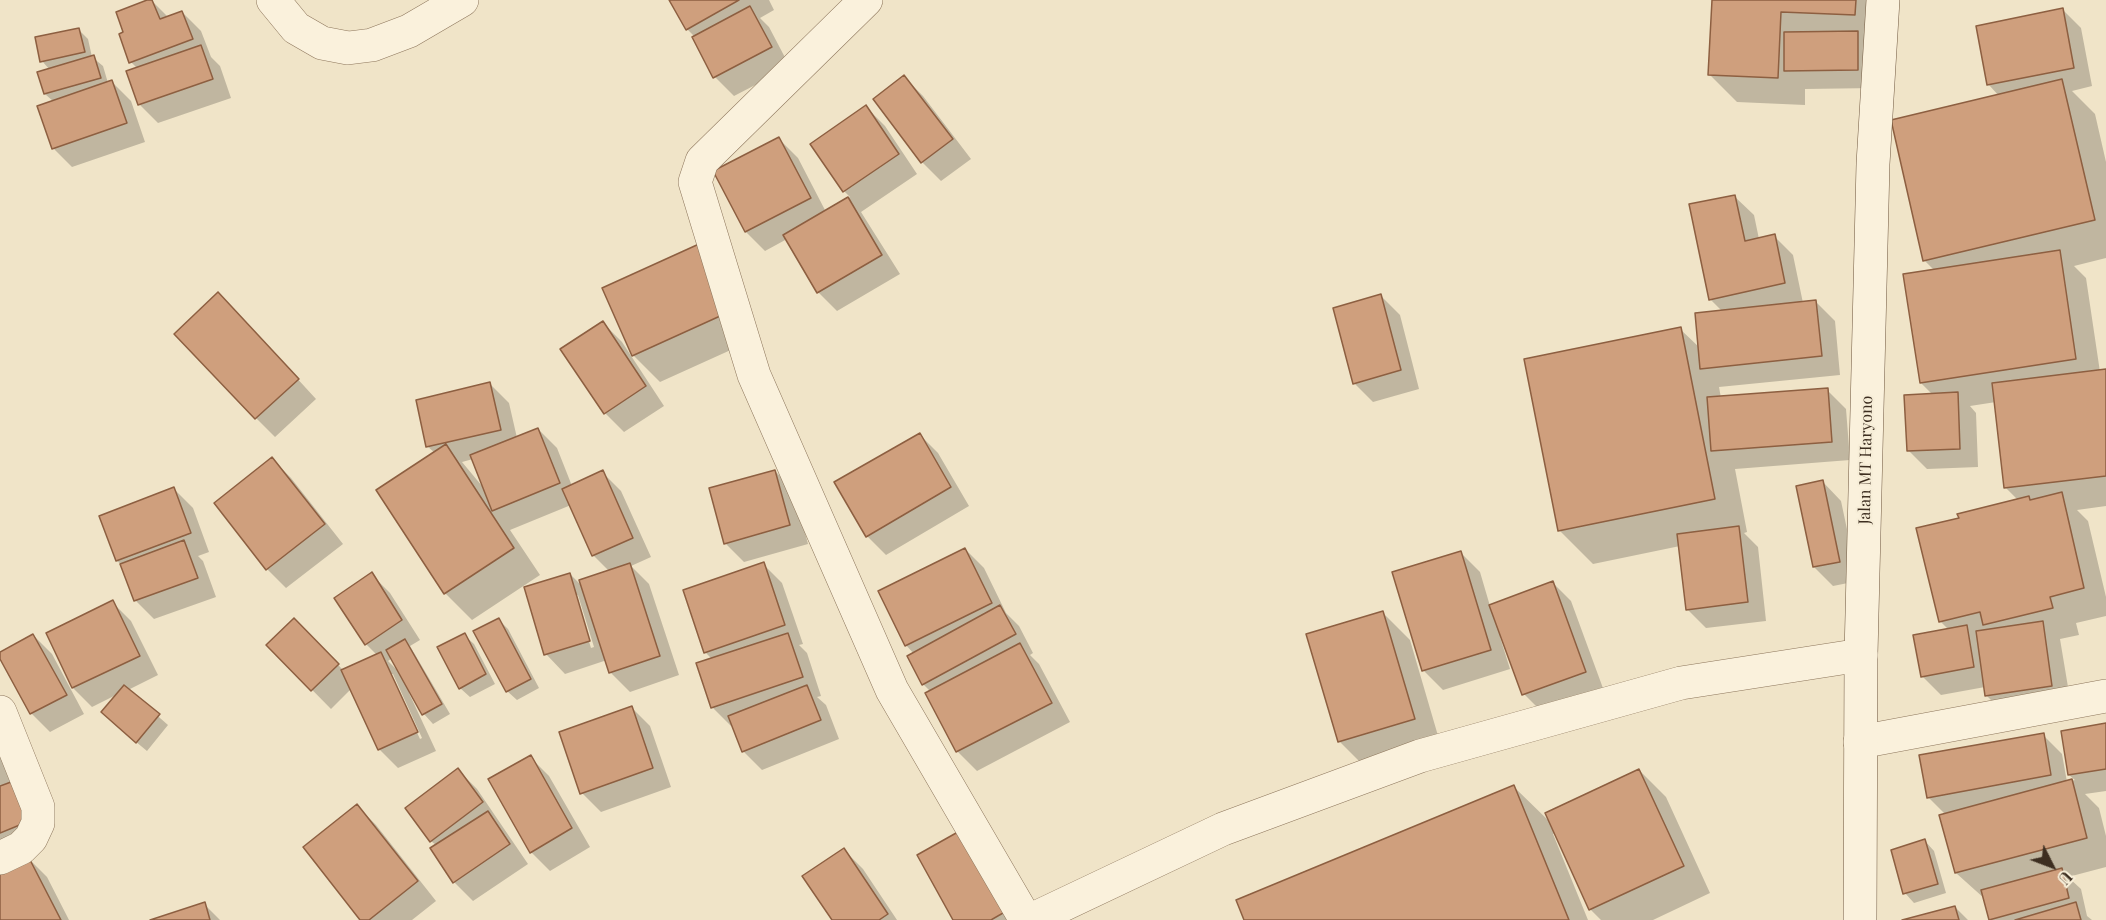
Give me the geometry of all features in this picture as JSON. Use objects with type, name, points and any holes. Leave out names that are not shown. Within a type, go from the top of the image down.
[{"type":"street","points":[[273,0],[296,28],[322,43],[348,48],[372,45],[409,31],[462,0]]},
{"type":"street","points":[[866,0],[702,161],[695,182],[754,375],[892,690],[1028,920],[1223,829],[1420,756],[1681,683],[1861,655]]},
{"type":"street","name":"Jalan MT Haryono","points":[[1860,920],[1861,655],[1873,176],[1883,0]]},
{"type":"street","points":[[1860,742],[2106,696]]},
{"type":"street","points":[[0,712],[38,807],[38,823],[31,837],[21,848],[0,858]]},
{"type":"building","points":[[152,0],[160,19],[182,11],[193,39],[129,63],[119,34],[123,32],[116,12]]},
{"type":"building","points":[[669,0],[739,0],[686,30]]},
{"type":"building","points":[[1712,0],[1856,0],[1855,15],[1781,12],[1778,78],[1708,75]]},
{"type":"building","points":[[750,6],[772,47],[713,78],[692,37]]},
{"type":"building","points":[[2063,8],[2074,68],[1987,85],[1976,26]]},
{"type":"building","points":[[79,28],[85,52],[40,62],[35,37]]},
{"type":"building","points":[[1858,31],[1858,70],[1784,71],[1784,32]]},
{"type":"building","points":[[201,45],[213,79],[138,105],[126,71]]},
{"type":"building","points":[[94,55],[101,78],[44,94],[37,72]]},
{"type":"building","points":[[904,75],[953,139],[921,163],[873,99]]},
{"type":"building","points":[[2062,79],[2095,220],[1923,261],[1891,120]]},
{"type":"building","points":[[112,80],[127,123],[52,149],[37,106]]},
{"type":"building","points":[[866,105],[899,154],[843,192],[810,144]]},
{"type":"building","points":[[779,137],[811,198],[745,232],[713,171]]},
{"type":"building","points":[[1735,195],[1745,241],[1775,234],[1785,283],[1709,300],[1689,204]]},
{"type":"building","points":[[848,197],[882,255],[817,293],[783,235]]},
{"type":"building","points":[[699,244],[729,312],[632,356],[602,288]]},
{"type":"building","points":[[2060,250],[2076,359],[1920,383],[1903,274]]},
{"type":"building","points":[[218,292],[299,379],[255,419],[174,334]]},
{"type":"building","points":[[1381,294],[1401,370],[1353,384],[1333,308]]},
{"type":"building","points":[[1816,300],[1822,356],[1700,369],[1695,313]]},
{"type":"building","points":[[603,321],[646,386],[604,414],[560,349]]},
{"type":"building","points":[[1681,327],[1715,499],[1558,531],[1524,359]]},
{"type":"building","points":[[2106,369],[2106,476],[2004,488],[1992,383]]},
{"type":"building","points":[[490,382],[501,430],[426,447],[416,400]]},
{"type":"building","points":[[1828,388],[1832,442],[1711,451],[1707,397]]},
{"type":"building","points":[[1958,392],[1960,449],[1907,451],[1904,395]]},
{"type":"building","points":[[538,428],[560,483],[492,511],[470,455]]},
{"type":"building","points":[[920,433],[951,487],[866,537],[834,482]]},
{"type":"building","points":[[446,444],[514,548],[444,594],[376,490]]},
{"type":"building","points":[[272,457],[325,524],[266,570],[214,503]]},
{"type":"building","points":[[603,470],[633,538],[592,556],[562,489]]},
{"type":"building","points":[[775,470],[790,525],[724,544],[709,488]]},
{"type":"building","points":[[1823,480],[1840,562],[1813,567],[1796,486]]},
{"type":"building","points":[[174,487],[191,533],[116,561],[99,516]]},
{"type":"building","points":[[2062,492],[2084,588],[2050,597],[2053,608],[1983,625],[1980,612],[1939,622],[1916,528],[1959,518],[1957,514],[2029,496],[2030,500]]},
{"type":"building","points":[[1739,526],[1748,602],[1686,610],[1677,534]]},
{"type":"building","points":[[184,540],[198,578],[134,601],[120,564]]},
{"type":"building","points":[[965,548],[992,603],[905,646],[878,591]]},
{"type":"building","points":[[1461,551],[1491,650],[1422,671],[1392,572]]},
{"type":"building","points":[[764,562],[785,625],[704,653],[683,590]]},
{"type":"building","points":[[630,563],[660,656],[609,673],[579,580]]},
{"type":"building","points":[[372,572],[402,620],[365,645],[334,598]]},
{"type":"building","points":[[570,573],[590,641],[544,655],[524,587]]},
{"type":"building","points":[[1553,581],[1586,672],[1522,695],[1489,605]]},
{"type":"building","points":[[113,600],[140,656],[72,688],[46,633]]},
{"type":"building","points":[[1000,605],[1016,634],[922,685],[907,656]]},
{"type":"building","points":[[1383,611],[1415,719],[1338,742],[1306,634]]},
{"type":"building","points":[[294,618],[339,664],[311,691],[266,645]]},
{"type":"building","points":[[499,618],[531,679],[506,692],[473,631]]},
{"type":"building","points":[[2043,621],[2052,686],[1985,696],[1976,631]]},
{"type":"building","points":[[1967,625],[1974,667],[1921,677],[1913,635]]},
{"type":"building","points":[[465,633],[486,674],[459,689],[437,647]]},
{"type":"building","points":[[788,633],[803,677],[711,708],[696,663]]},
{"type":"building","points":[[33,634],[67,695],[30,714],[0,659],[0,652]]},
{"type":"building","points":[[405,639],[442,704],[422,715],[386,650]]},
{"type":"building","points":[[1020,643],[1052,703],[956,752],[925,693]]},
{"type":"building","points":[[381,652],[418,732],[378,750],[341,670]]},
{"type":"building","points":[[124,685],[160,714],[136,743],[101,712]]},
{"type":"building","points":[[807,685],[821,720],[742,752],[728,716]]},
{"type":"building","points":[[632,706],[653,768],[580,794],[559,732]]},
{"type":"building","points":[[2106,723],[2106,769],[2068,775],[2061,731]]},
{"type":"building","points":[[2044,733],[2051,775],[1927,798],[1919,755]]},
{"type":"building","points":[[531,755],[572,828],[530,853],[488,779]]},
{"type":"building","points":[[458,768],[483,802],[430,842],[405,808]]},
{"type":"building","points":[[1639,769],[1684,866],[1589,910],[1545,813]]},
{"type":"building","points":[[2072,779],[2087,838],[1955,873],[1939,815]]},
{"type":"building","points":[[11,782],[27,822],[0,833],[0,786]]},
{"type":"building","points":[[1514,785],[1569,920],[1244,920],[1236,900]]},
{"type":"building","points":[[357,804],[418,881],[369,920],[360,920],[303,847]]},
{"type":"building","points":[[488,811],[510,844],[453,883],[430,848]]},
{"type":"building","points":[[965,828],[1010,909],[991,920],[953,920],[917,855]]},
{"type":"building","points":[[1925,839],[1938,884],[1903,894],[1891,850]]},
{"type":"building","points":[[844,848],[888,914],[879,920],[832,920],[802,876]]},
{"type":"building","points":[[28,856],[61,920],[0,920],[0,871]]},
{"type":"building","points":[[2062,868],[2069,898],[1989,920],[1981,890]]},
{"type":"building","points":[[205,902],[210,920],[150,920]]},
{"type":"building","points":[[2076,902],[2081,920],[2015,920]]},
{"type":"building","points":[[1955,906],[1959,920],[1902,920]]}]
